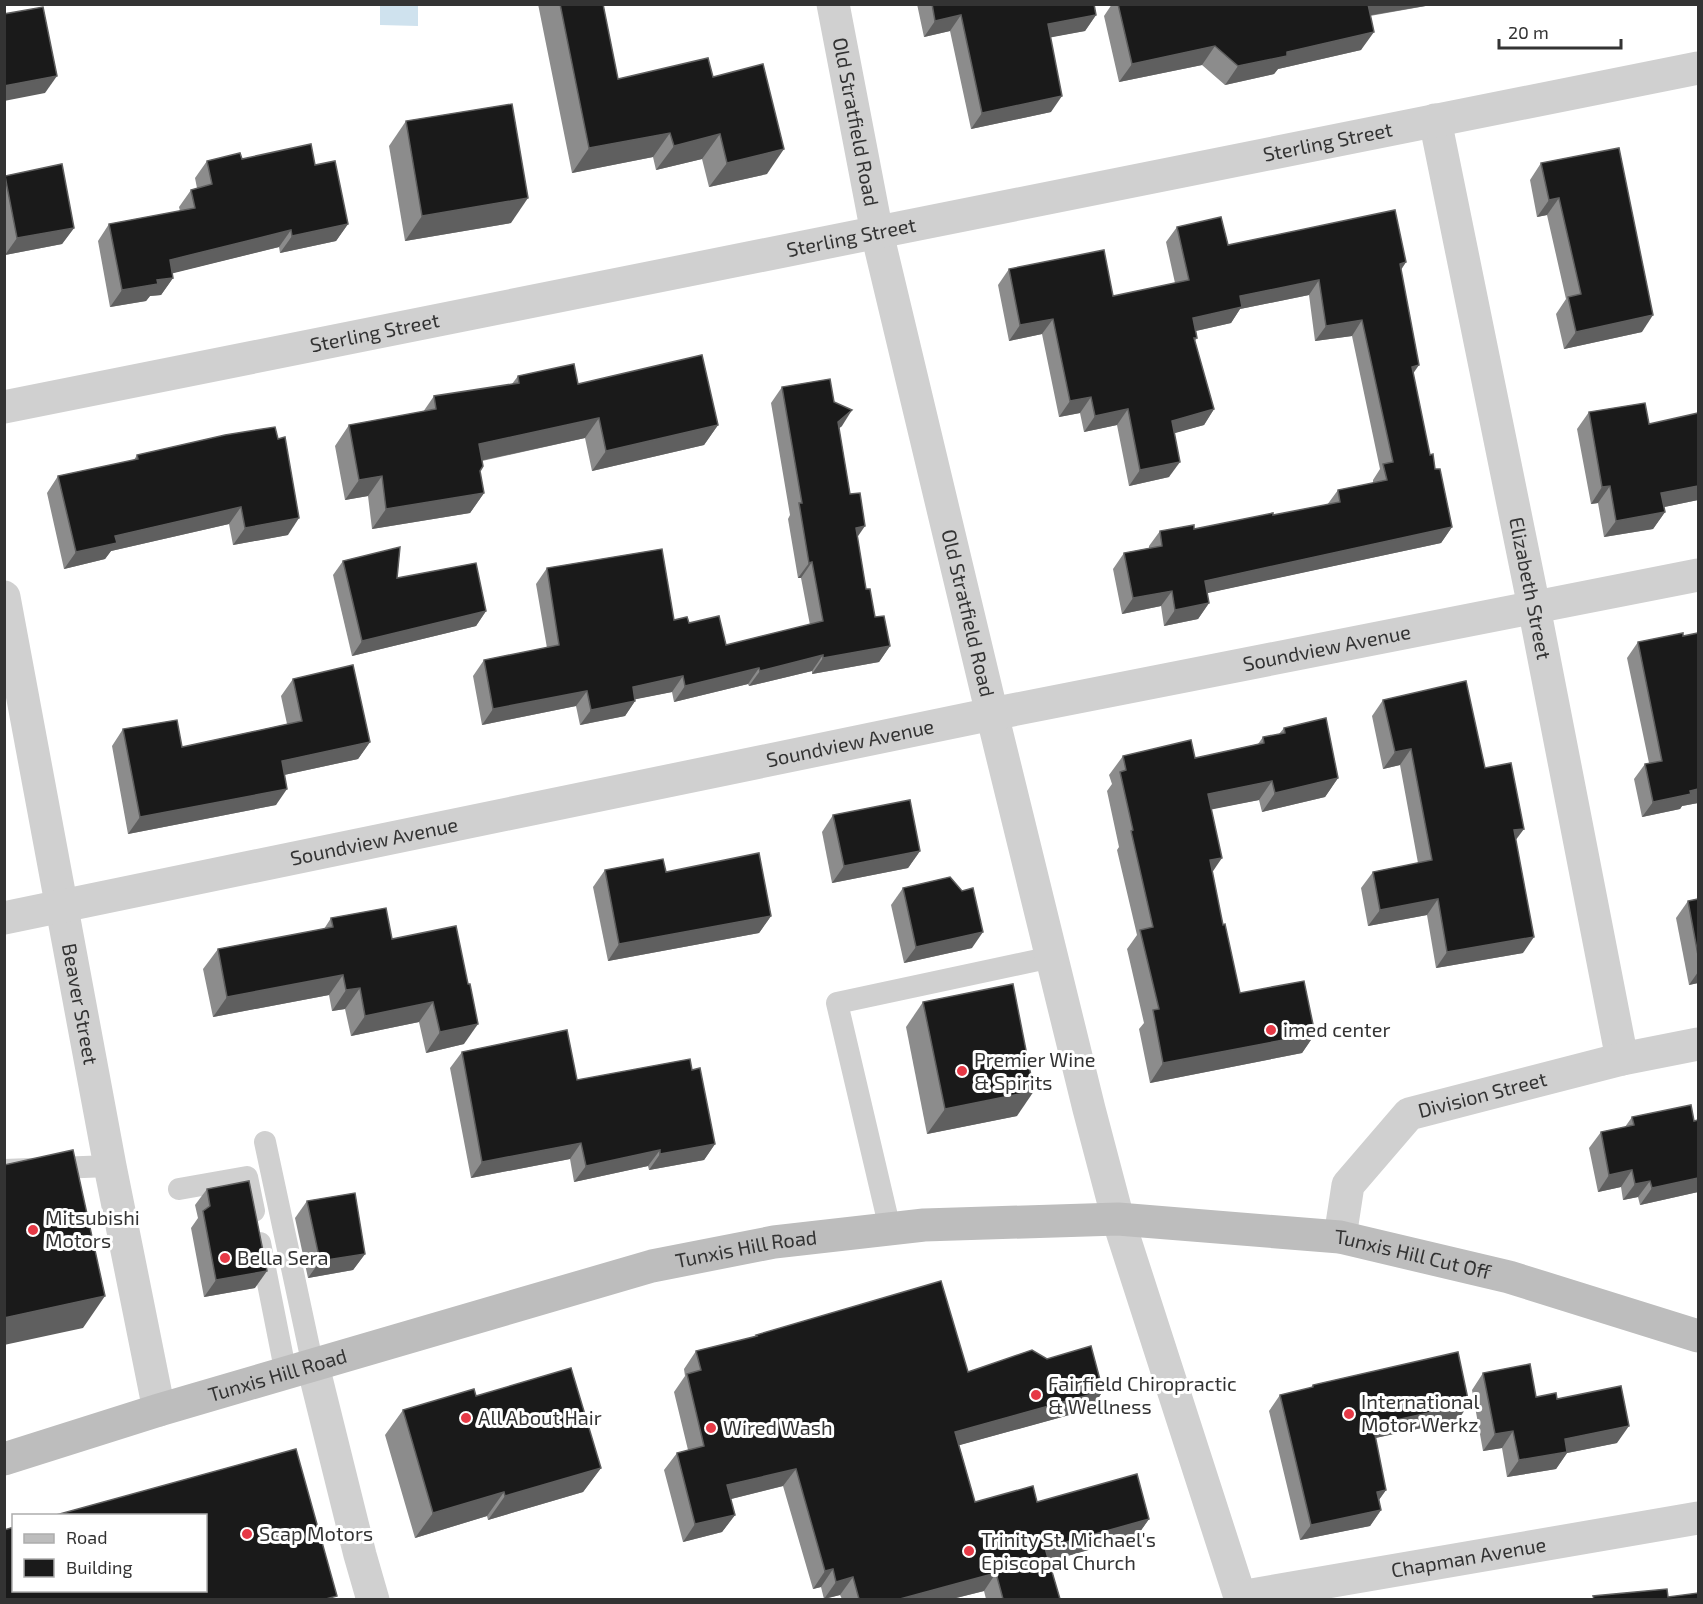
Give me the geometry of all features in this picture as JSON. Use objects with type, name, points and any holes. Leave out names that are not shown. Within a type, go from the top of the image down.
[{"type":"main road","name":"Tunxis Hill Road","points":[[4,1459],[159,1410],[652,1266],[774,1242],[924,1225],[1118,1219]]},
{"type":"main road","name":"Tunxis Hill Cut Off","points":[[1118,1219],[1340,1237],[1509,1276],[1698,1336]]},
{"type":"street","name":"Old Stratfield Road","points":[[833,4],[877,232],[992,714],[1118,1219]]},
{"type":"street","name":"Sterling Street","points":[[4,407],[1698,68]]},
{"type":"street","name":"Elizabeth Street","points":[[1435,120],[1534,607],[1622,1059]]},
{"type":"street","name":"Soundview Avenue","points":[[4,918],[992,714],[1698,575]]},
{"type":"street","name":"Beaver Street","points":[[4,597],[110,1166],[159,1410]]},
{"type":"street","name":"Division Street","points":[[1340,1237],[1348,1185],[1409,1114],[1622,1059],[1698,1044]]},
{"type":"street","points":[[1118,1219],[1240,1598]]},
{"type":"street","points":[[299,1370],[373,1599]]},
{"type":"street","name":"Chapman Avenue","points":[[1240,1598],[1698,1518]]},
{"type":"lane","points":[[890,1229],[837,1003],[1052,957]]},
{"type":"lane","points":[[265,1142],[299,1370]]},
{"type":"lane","points":[[4,1170],[110,1166]]},
{"type":"lane","points":[[179,1189],[247,1177],[299,1370]]},
{"type":"water","points":[[380,5],[418,5],[418,26],[380,25]]},
{"type":"building","points":[[560,4],[603,4],[618,79],[708,58],[713,77],[763,64],[784,149],[727,163],[720,134],[674,146],[670,133],[589,148]]},
{"type":"building","points":[[932,4],[1094,4],[1096,15],[1048,24],[1062,96],[982,113],[961,15],[935,21]]},
{"type":"building","points":[[1118,4],[1368,4],[1374,32],[1287,52],[1287,56],[1238,66],[1215,46],[1132,64]]},
{"type":"building","points":[[43,7],[57,76],[4,86],[4,14]]},
{"type":"building","points":[[512,104],[528,198],[422,216],[406,121]]},
{"type":"building","points":[[311,144],[315,165],[335,161],[348,224],[292,236],[291,230],[170,260],[173,278],[157,280],[158,284],[122,290],[109,224],[195,208],[191,190],[212,184],[207,161],[240,153],[242,159]]},
{"type":"building","points":[[1619,148],[1653,315],[1576,332],[1568,297],[1581,294],[1559,198],[1549,200],[1541,163]]},
{"type":"building","points":[[62,164],[74,228],[17,238],[5,176]]},
{"type":"building","points":[[1395,210],[1406,262],[1400,264],[1419,365],[1412,367],[1430,455],[1433,454],[1435,469],[1440,469],[1452,527],[1205,581],[1209,603],[1175,610],[1172,591],[1133,598],[1124,553],[1162,546],[1160,531],[1194,525],[1194,529],[1340,502],[1338,490],[1387,480],[1383,464],[1393,462],[1362,320],[1326,326],[1319,280],[1240,296],[1242,307],[1193,318],[1197,338],[1194,338],[1214,409],[1172,421],[1180,462],[1140,470],[1128,409],[1095,416],[1091,397],[1070,401],[1053,319],[1020,325],[1009,269],[1104,250],[1113,296],[1189,280],[1177,227],[1221,217],[1228,245]]},
{"type":"building","points":[[702,355],[718,425],[606,451],[599,418],[479,444],[484,493],[386,509],[382,476],[359,480],[349,425],[436,409],[434,396],[519,383],[518,376],[574,364],[578,384]]},
{"type":"building","points":[[830,379],[834,402],[852,410],[838,422],[850,494],[860,493],[865,526],[856,528],[866,589],[870,589],[875,617],[884,616],[890,646],[823,658],[823,655],[760,671],[759,668],[685,686],[683,676],[633,687],[635,701],[591,710],[587,691],[493,709],[484,660],[559,645],[547,568],[662,549],[674,620],[687,617],[689,623],[719,616],[726,645],[823,621],[812,562],[809,563],[799,503],[802,503],[782,387]]},
{"type":"building","points":[[1645,403],[1649,424],[1698,413],[1698,486],[1661,493],[1665,512],[1616,521],[1610,486],[1602,487],[1589,412]]},
{"type":"building","points":[[275,427],[278,439],[285,437],[299,518],[245,528],[241,507],[115,536],[117,543],[76,552],[58,476],[138,459],[137,455],[225,435]]},
{"type":"building","points":[[400,547],[397,578],[476,563],[486,611],[362,641],[343,561]]},
{"type":"building","points":[[1683,633],[1683,636],[1698,633],[1698,789],[1690,791],[1691,794],[1653,802],[1645,764],[1662,761],[1638,642]]},
{"type":"building","points":[[353,665],[370,742],[282,761],[287,789],[140,817],[123,729],[177,720],[182,747],[302,721],[293,679]]},
{"type":"building","points":[[1466,681],[1485,768],[1511,763],[1524,829],[1514,830],[1534,937],[1447,952],[1438,899],[1380,910],[1373,872],[1432,860],[1411,749],[1395,752],[1383,700]]},
{"type":"building","points":[[1326,718],[1338,778],[1275,793],[1272,781],[1208,794],[1222,858],[1210,860],[1240,993],[1304,981],[1315,1034],[1163,1063],[1153,1010],[1159,1009],[1140,930],[1153,927],[1120,772],[1126,770],[1123,756],[1191,740],[1195,758],[1264,743],[1263,737],[1285,733],[1284,728]]},
{"type":"building","points":[[910,800],[920,851],[844,866],[833,815]]},
{"type":"building","points":[[759,853],[771,916],[619,944],[605,870],[663,859],[666,872]]},
{"type":"building","points":[[950,877],[962,891],[973,888],[983,932],[916,947],[903,888]]},
{"type":"building","points":[[1698,899],[1698,955],[1688,901]]},
{"type":"building","points":[[386,908],[392,939],[456,926],[478,1024],[440,1032],[433,1002],[365,1016],[360,988],[346,990],[343,975],[227,997],[218,949],[333,927],[331,918]]},
{"type":"building","name":"Premier Wine & Spirits","points":[[1013,984],[1034,1091],[945,1109],[923,1002]]},
{"type":"building","points":[[567,1030],[577,1080],[690,1059],[692,1070],[700,1068],[715,1144],[660,1154],[660,1150],[586,1166],[581,1143],[482,1162],[462,1052]]},
{"type":"building","points":[[1691,1105],[1694,1121],[1698,1120],[1698,1178],[1652,1188],[1650,1181],[1635,1184],[1632,1170],[1609,1175],[1601,1132],[1634,1125],[1632,1117]]},
{"type":"building","points":[[73,1150],[105,1296],[4,1318],[4,1165]]},
{"type":"building","name":"Bella Sera","points":[[249,1181],[267,1271],[216,1280],[203,1211],[210,1206],[207,1189]]},
{"type":"building","points":[[355,1193],[365,1254],[320,1261],[307,1201]]},
{"type":"building","points":[[941,1281],[968,1372],[1032,1350],[1047,1359],[1091,1346],[1103,1391],[955,1432],[975,1502],[1033,1486],[1037,1502],[1137,1474],[1149,1519],[1045,1548],[1060,1599],[1003,1599],[996,1573],[900,1599],[859,1599],[853,1577],[836,1582],[833,1569],[825,1571],[796,1469],[727,1485],[735,1515],[695,1524],[677,1453],[704,1446],[687,1374],[701,1370],[696,1351],[757,1336]]},
{"type":"building","points":[[1458,1352],[1469,1404],[1373,1425],[1386,1490],[1377,1492],[1381,1510],[1311,1525],[1280,1395],[1313,1387],[1313,1385]]},
{"type":"building","points":[[1530,1364],[1536,1397],[1556,1393],[1557,1399],[1621,1386],[1629,1426],[1565,1439],[1567,1452],[1519,1460],[1513,1431],[1495,1434],[1483,1373]]},
{"type":"building","points":[[571,1368],[601,1468],[505,1496],[504,1492],[433,1513],[403,1410],[474,1389],[476,1396]]},
{"type":"building","points":[[296,1449],[337,1596],[326,1599],[4,1599],[4,1530],[12,1528],[12,1592],[207,1592],[207,1514],[60,1514]]},
{"type":"building","points":[[1667,1589],[1668,1597],[1698,1593],[1698,1599],[1594,1599],[1593,1596]]},
{"type":"place","name":"imed center","points":[[1271,1030]]},
{"type":"place","name":"Premier Wine & Spirits","points":[[962,1071]]},
{"type":"place","name":"Mitsubishi Motors","points":[[33,1230]]},
{"type":"place","name":"Bella Sera","points":[[225,1258]]},
{"type":"place","name":"Fairfield Chiropractic & Wellness","points":[[1036,1395]]},
{"type":"place","name":"International Motor Werkz","points":[[1349,1414]]},
{"type":"place","name":"All About Hair","points":[[466,1418]]},
{"type":"place","name":"Wired Wash","points":[[711,1428]]},
{"type":"place","name":"Scap Motors","points":[[247,1534]]},
{"type":"place","name":"Trinity St. Michael's Episcopal Church","points":[[969,1551]]}]
